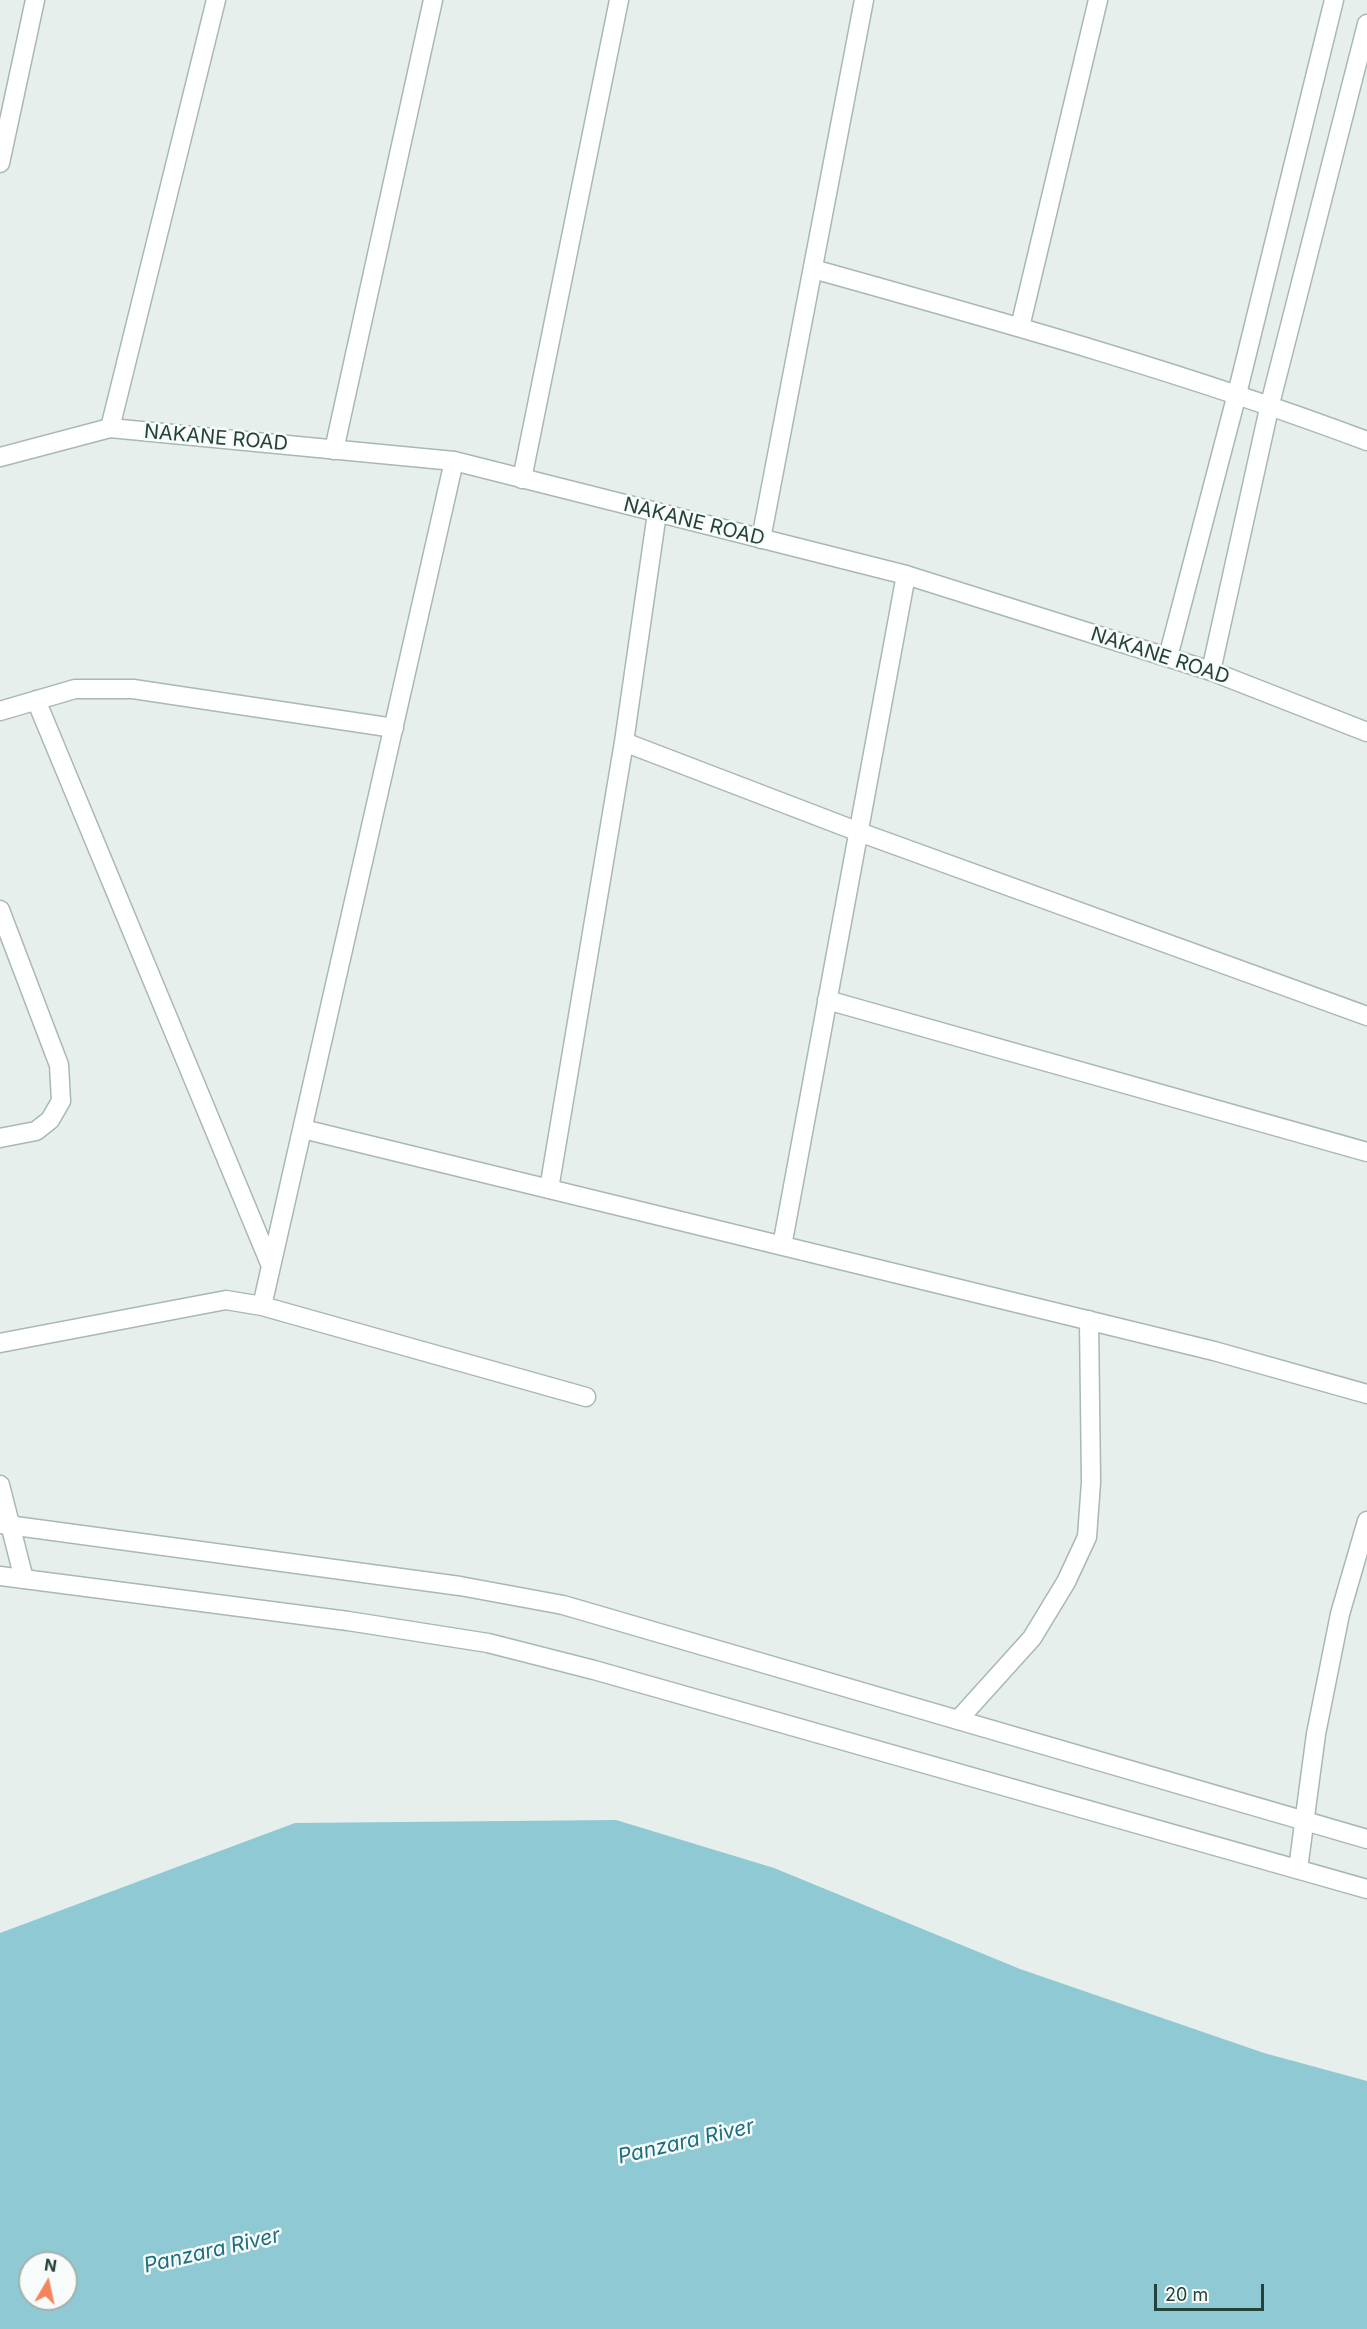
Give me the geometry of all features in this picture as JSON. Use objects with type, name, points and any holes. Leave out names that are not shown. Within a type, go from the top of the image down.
[{"type":"street","points":[[0,163],[35,0]]},
{"type":"street","points":[[110,428],[216,0]]},
{"type":"street","points":[[334,450],[433,0]]},
{"type":"street","points":[[522,479],[620,0]]},
{"type":"street","points":[[761,539],[864,0]]},
{"type":"street","points":[[1020,327],[1098,0]]},
{"type":"street","points":[[1168,657],[1237,394],[1334,0]]},
{"type":"street","points":[[1211,671],[1270,404],[1365,43],[1367,24]]},
{"type":"street","points":[[813,269],[1020,327],[1270,404],[1367,441]]},
{"type":"street","name":"NAKANE ROAD","points":[[0,457],[110,428],[454,461],[906,575],[1211,671],[1367,732]]},
{"type":"street","points":[[262,1306],[454,461]]},
{"type":"street","points":[[549,1189],[624,742],[657,513]]},
{"type":"street","points":[[782,1246],[906,575]]},
{"type":"street","points":[[0,711],[75,689],[133,689],[394,728]]},
{"type":"street","points":[[36,700],[271,1266]]},
{"type":"street","points":[[624,742],[859,832],[1367,1016]]},
{"type":"street","points":[[0,910],[59,1065],[61,1101],[50,1120],[36,1131],[0,1138]]},
{"type":"street","points":[[827,1000],[1367,1152]]},
{"type":"street","points":[[303,1129],[1214,1351],[1367,1394]]},
{"type":"street","points":[[0,1343],[226,1300],[262,1306],[586,1397]]},
{"type":"street","points":[[958,1720],[1032,1638],[1066,1582],[1087,1537],[1091,1482],[1089,1320]]},
{"type":"street","points":[[0,1485],[5,1525],[24,1579]]},
{"type":"street","points":[[1298,1869],[1316,1734],[1340,1614],[1367,1521]]},
{"type":"street","points":[[5,1525],[460,1586],[563,1605],[1367,1839]]},
{"type":"street","points":[[0,1576],[348,1621],[488,1643],[594,1670],[1367,1889]]},
{"type":"water","name":"Panzara River","points":[[616,1820],[774,1868],[1020,1969],[1264,2053],[1367,2081],[1367,2329],[0,2329],[0,1933],[295,1823]]}]
